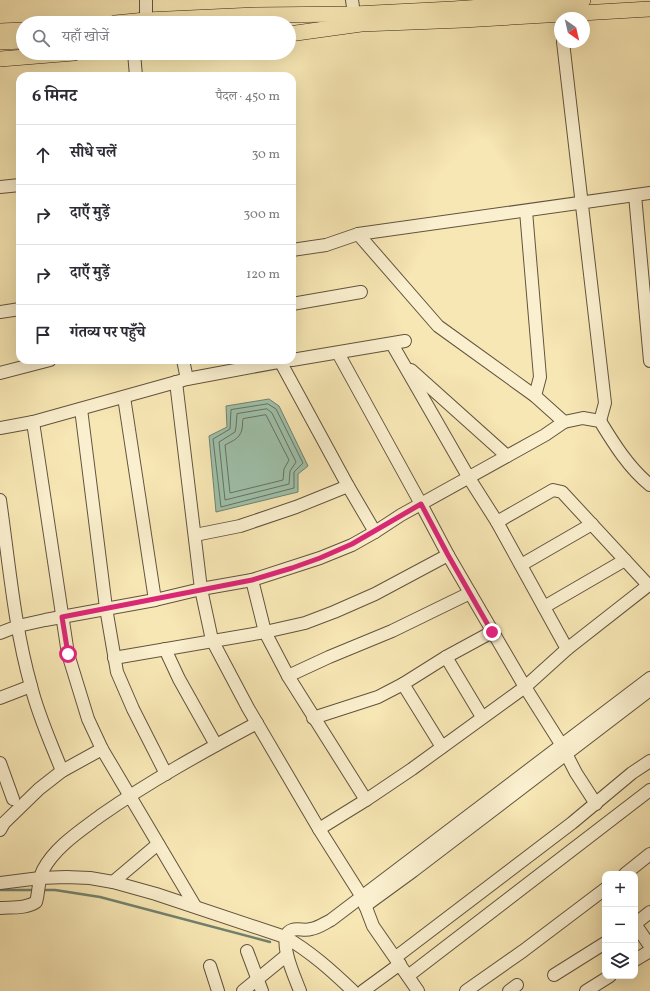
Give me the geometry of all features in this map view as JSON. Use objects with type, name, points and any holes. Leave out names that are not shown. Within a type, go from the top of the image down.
[{"type":"main road","points":[[559,12],[583,0]]},
{"type":"main road","points":[[233,16],[312,14],[353,7],[559,12],[650,9]]},
{"type":"main road","points":[[296,33],[361,24],[463,20],[554,12]]},
{"type":"main road","points":[[296,21],[312,14]]},
{"type":"main road","points":[[296,27],[308,32]]},
{"type":"main road","points":[[0,31],[16,30]]},
{"type":"main road","points":[[0,42],[16,41]]},
{"type":"main road","points":[[0,59],[16,58]]},
{"type":"street","points":[[146,0],[146,16]]},
{"type":"street","points":[[564,48],[605,403],[600,421]]},
{"type":"street","points":[[135,60],[136,72]]},
{"type":"street","points":[[0,187],[16,185]]},
{"type":"street","points":[[296,249],[326,245],[358,234],[650,193]]},
{"type":"street","points":[[635,195],[650,361]]},
{"type":"street","points":[[526,210],[540,377],[535,396]]},
{"type":"street","points":[[358,234],[438,326],[535,396],[564,422]]},
{"type":"street","points":[[296,303],[361,292]]},
{"type":"street","points":[[0,311],[16,309]]},
{"type":"street","points":[[296,359],[405,341]]},
{"type":"street","points":[[392,344],[469,478],[497,522],[567,649]]},
{"type":"street","points":[[338,353],[470,594],[524,687],[596,804]]},
{"type":"street","points":[[402,363],[508,456]]},
{"type":"street","points":[[0,373],[35,364]]},
{"type":"street","points":[[183,364],[181,381],[194,534],[201,589],[212,640],[257,723],[319,829],[364,901],[373,926],[418,991]]},
{"type":"street","points":[[0,428],[32,422],[181,381],[267,364]]},
{"type":"street","points":[[289,364],[348,486],[375,532]]},
{"type":"street","points":[[124,397],[155,600]]},
{"type":"street","points":[[81,409],[106,608],[117,672],[133,709],[166,774]]},
{"type":"street","points":[[0,633],[18,626],[252,580],[320,558],[375,532],[421,504],[546,434],[564,422],[583,418],[600,421],[618,449],[650,485]]},
{"type":"street","points":[[32,422],[68,654],[88,719],[102,749],[195,906]]},
{"type":"street","points":[[194,534],[240,526],[296,507],[348,486]]},
{"type":"street","points":[[319,829],[366,800],[524,687],[567,649],[649,585],[562,492],[554,490],[497,522]]},
{"type":"street","points":[[0,500],[18,626],[30,686],[62,771]]},
{"type":"street","points":[[521,566],[592,524]]},
{"type":"street","points":[[114,658],[265,632],[305,623],[375,594],[448,555]]},
{"type":"street","points":[[544,607],[625,560]]},
{"type":"street","points":[[252,580],[265,632],[288,676],[313,718],[366,800]]},
{"type":"street","points":[[288,676],[392,631],[470,594]]},
{"type":"street","points":[[313,718],[378,697],[403,684],[446,656],[492,632]]},
{"type":"street","points":[[165,649],[196,712],[216,745]]},
{"type":"street","points":[[446,656],[482,717]]},
{"type":"street","points":[[300,991],[287,955],[285,937],[290,931],[311,929],[321,925],[364,901],[563,749],[650,678]]},
{"type":"street","points":[[403,684],[442,747]]},
{"type":"street","points":[[0,698],[30,686]]},
{"type":"street","points":[[563,749],[650,690]]},
{"type":"street","points":[[0,908],[31,906],[36,902],[40,880],[50,860],[76,834],[129,796],[216,745],[257,723]]},
{"type":"street","points":[[0,830],[18,801],[62,771],[102,749]]},
{"type":"street","points":[[363,991],[398,961],[596,804],[632,773],[650,761]]},
{"type":"street","points":[[0,762],[18,801]]},
{"type":"street","points":[[408,976],[650,790]]},
{"type":"street","points":[[0,796],[18,801]]},
{"type":"street","points":[[113,882],[158,844]]},
{"type":"street","points":[[629,871],[650,854]]},
{"type":"street","points":[[0,884],[40,880],[90,878],[113,882],[156,894],[285,937],[303,947],[319,959],[343,986],[353,991]]},
{"type":"street","points":[[466,991],[523,951],[602,891]]},
{"type":"street","points":[[638,922],[650,912]]},
{"type":"street","points":[[638,928],[650,946]]},
{"type":"street","points":[[554,975],[602,945]]},
{"type":"street","points":[[247,951],[262,991]]},
{"type":"street","points":[[638,958],[650,951]]},
{"type":"street","points":[[243,991],[287,955]]},
{"type":"street","points":[[210,966],[218,991]]},
{"type":"street","points":[[586,991],[605,979]]},
{"type":"water","points":[[269,399],[279,406],[308,466],[298,474],[298,492],[216,512],[209,436],[227,427],[226,406]]},
{"type":"waterway","points":[[0,890],[34,890]]},
{"type":"waterway","points":[[43,890],[55,890],[100,897],[270,942]]},
{"type":"route","points":[[68,654],[62,617],[252,580],[292,568],[352,544],[421,504],[492,632]]}]
